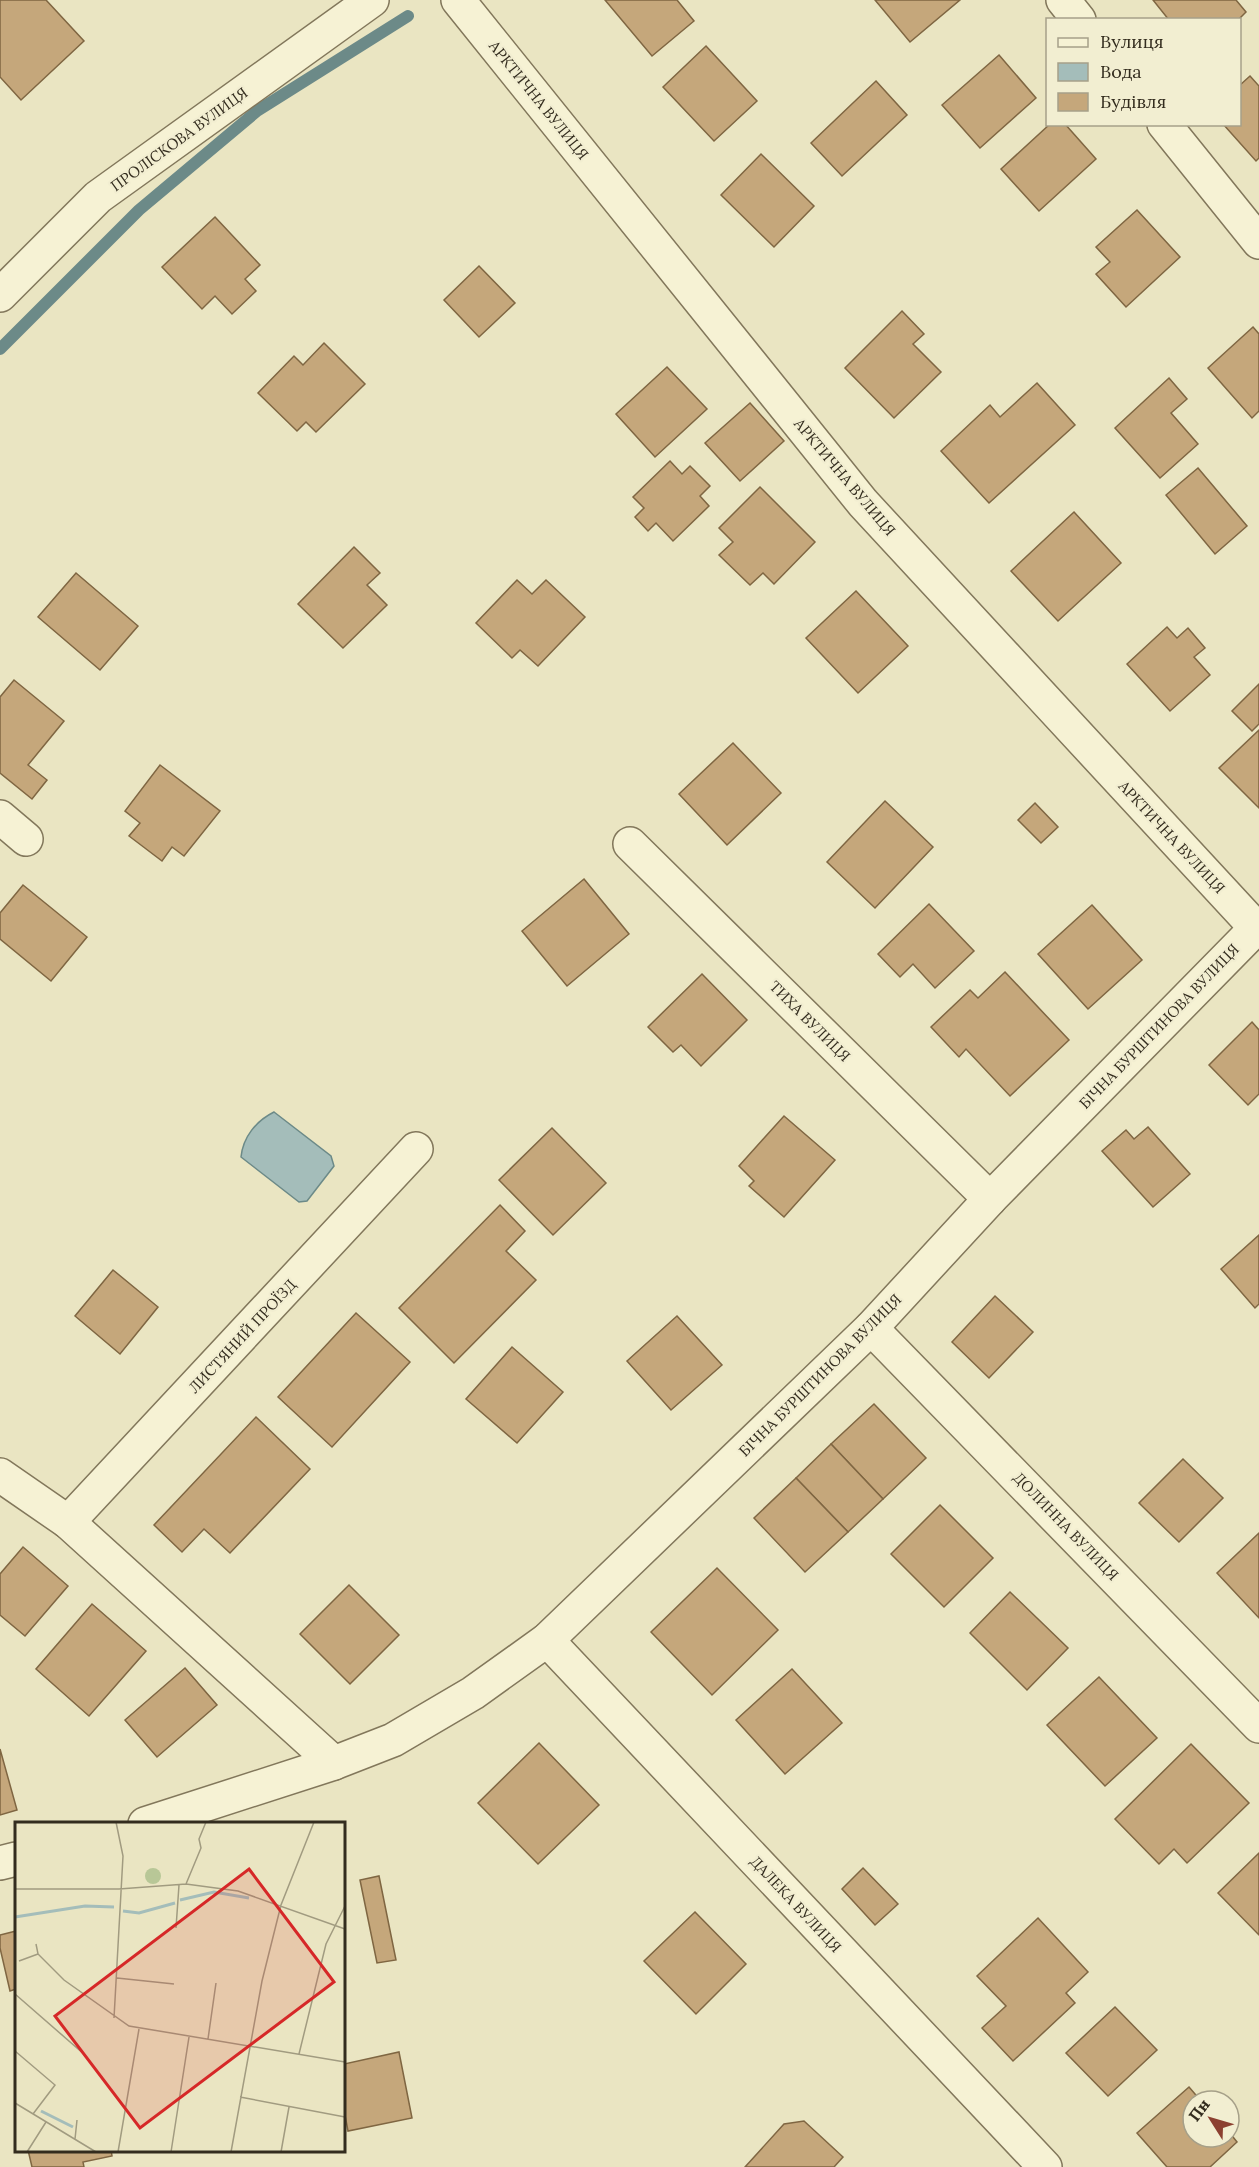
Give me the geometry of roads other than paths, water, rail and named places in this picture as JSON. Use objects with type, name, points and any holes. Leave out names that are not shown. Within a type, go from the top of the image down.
[{"type":"street","name":"ПРОЛІСКОВА ВУЛИЦЯ","points":[[0,295],[98,197],[372,0]]},
{"type":"street","name":"АРКТИЧНА ВУЛИЦЯ","points":[[458,0],[863,503],[1258,928]]},
{"type":"street","points":[[1063,0],[1077,18]]},
{"type":"street","points":[[1166,126],[1259,242]]},
{"type":"street","points":[[0,817],[26,839]]},
{"type":"street","name":"ТИХА ВУЛИЦЯ","points":[[630,844],[990,1199]]},
{"type":"street","name":"БІЧНА БУРШТИНОВА ВУЛИЦЯ","points":[[151,1822],[334,1762],[393,1740],[473,1693],[547,1640],[871,1328],[990,1199],[1258,928]]},
{"type":"street","name":"ЛИСТЯНИЙ ПРОЇЗД","points":[[68,1522],[416,1149]]},
{"type":"street","name":"ДОЛИННА ВУЛИЦЯ","points":[[871,1328],[1259,1726]]},
{"type":"street","points":[[0,1475],[68,1522],[334,1762]]},
{"type":"street","name":"ДАЛЕКА ВУЛИЦЯ","points":[[547,1640],[1045,2167]]},
{"type":"street","points":[[0,1863],[15,1858]]},
{"type":"water","points":[[274,1112],[331,1156],[334,1166],[307,1201],[299,1202],[241,1157],[244,1143],[252,1130]]},
{"type":"waterway","points":[[0,349],[139,210],[257,111],[408,16]]}]
